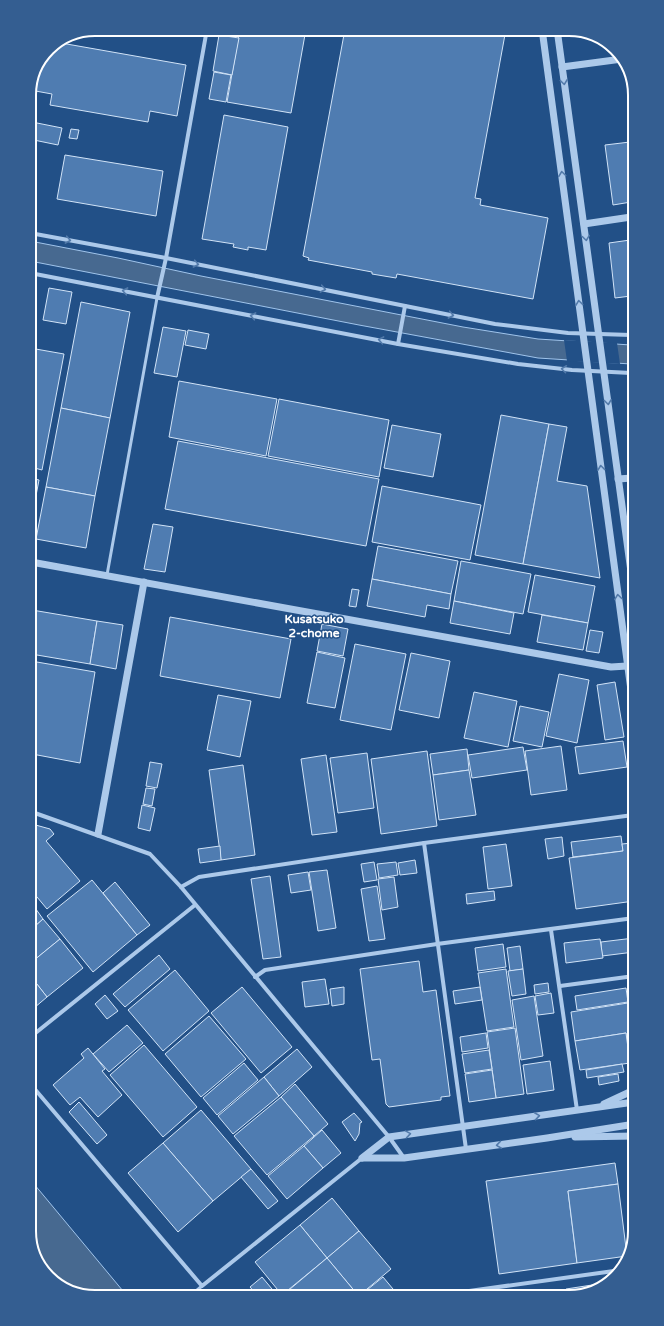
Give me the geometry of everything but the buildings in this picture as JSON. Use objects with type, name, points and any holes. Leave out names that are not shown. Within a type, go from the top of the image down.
[{"type":"street","points":[[157,298],[166,258],[206,36]]},
{"type":"street","points":[[543,36],[584,333],[628,672]]},
{"type":"street","points":[[558,36],[618,480],[628,540]]},
{"type":"street","points":[[562,66],[616,60]]},
{"type":"street","points":[[584,224],[628,217]]},
{"type":"street","points":[[36,234],[166,258],[495,324],[584,333],[628,335]]},
{"type":"street","points":[[36,274],[398,344],[518,364],[588,371],[628,373]]},
{"type":"street","points":[[398,344],[406,306]]},
{"type":"street","points":[[618,480],[628,479]]},
{"type":"street","points":[[36,563],[612,667],[627,666]]},
{"type":"street","points":[[98,834],[144,582]]},
{"type":"street","points":[[36,813],[98,834],[150,854],[181,887],[389,1137],[404,1158]]},
{"type":"street","points":[[181,887],[199,877],[424,843],[628,815]]},
{"type":"street","points":[[424,843],[466,1149]]},
{"type":"street","points":[[36,1033],[195,905]]},
{"type":"street","points":[[255,977],[265,970],[437,944],[628,919]]},
{"type":"street","points":[[551,930],[577,1110]]},
{"type":"street","points":[[560,986],[628,977]]},
{"type":"street","points":[[36,1091],[202,1286],[389,1137],[628,1103]]},
{"type":"street","points":[[597,1107],[628,1093]]},
{"type":"street","points":[[362,1158],[404,1158],[628,1125]]},
{"type":"street","points":[[547,1138],[628,1136]]},
{"type":"street","points":[[477,1290],[612,1271]]},
{"type":"lane","points":[[107,576],[157,298]]},
{"type":"lane","points":[[197,1290],[202,1286]]},
{"type":"water","points":[[36,242],[463,327],[538,339],[628,345],[628,364],[538,358],[36,262]]},
{"type":"water","points":[[36,1186],[122,1290],[91,1290],[80,1288],[59,1278],[48,1267],[37,1242]]},
{"type":"pier","points":[[564,340],[617,343],[620,364],[567,361]]},
{"type":"district","name":"Kusatsuko 2-chome","points":[[314,626]]}]
